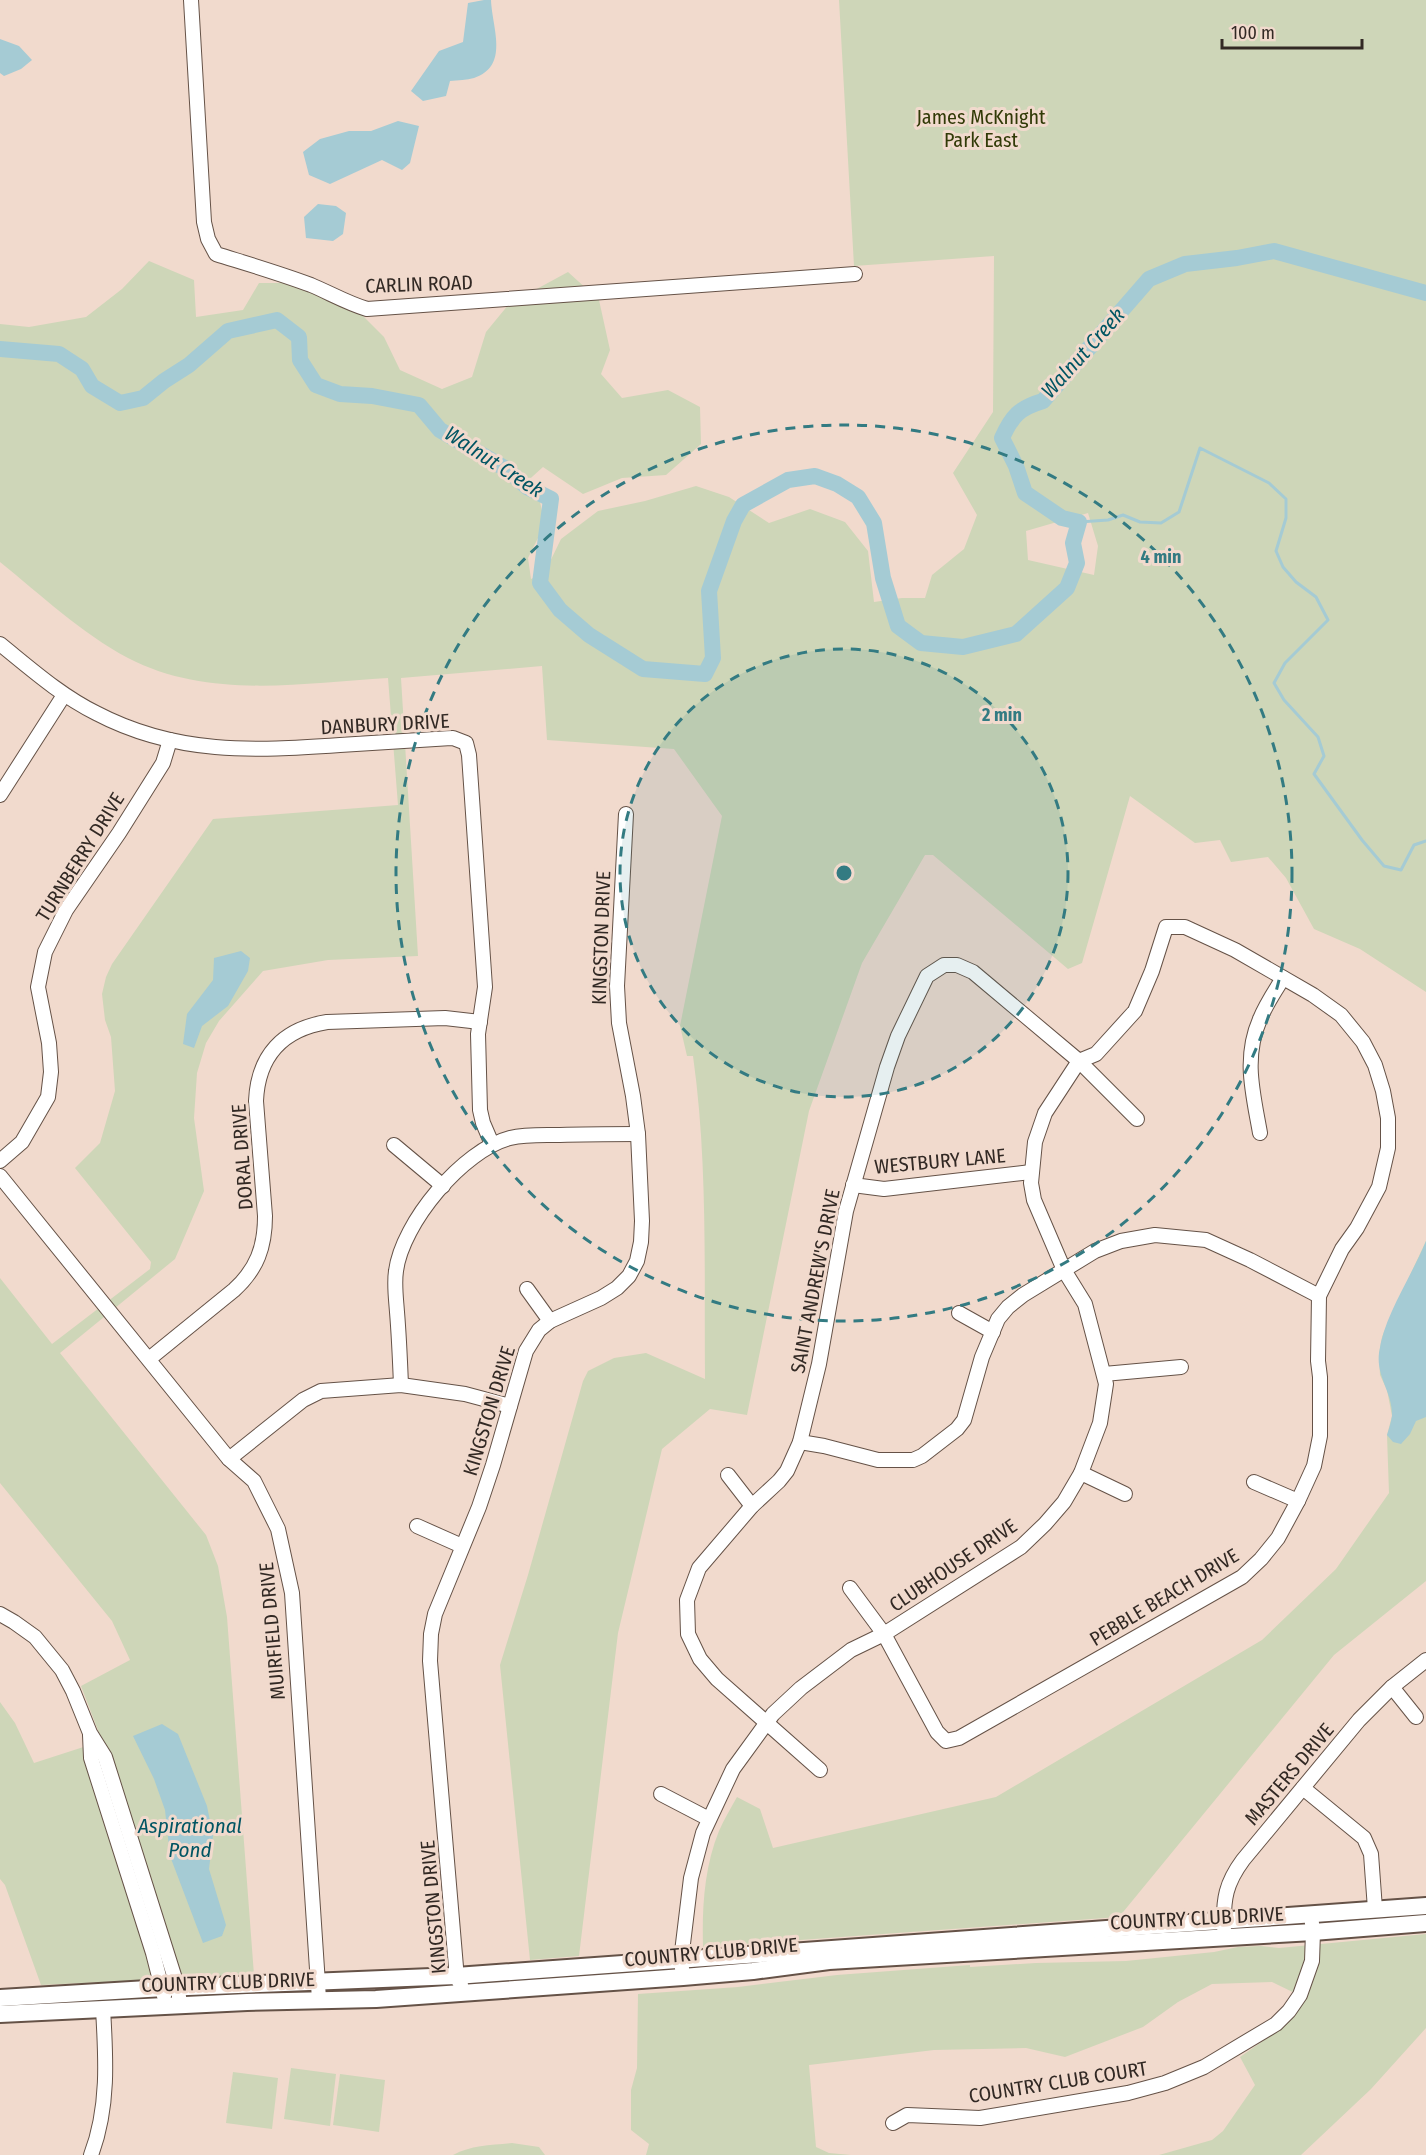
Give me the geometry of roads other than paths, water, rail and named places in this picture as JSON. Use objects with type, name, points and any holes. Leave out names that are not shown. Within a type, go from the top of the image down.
[{"type":"main road","name":"COUNTRY CLUB DRIVE","points":[[0,1998],[171,1988],[318,1991],[376,1999],[753,1971],[829,1961],[1224,1928],[1311,1915],[1426,1906]]},
{"type":"main road","name":"COUNTRY CLUB DRIVE","points":[[0,2014],[172,2005],[456,1976],[681,1960],[1224,1928],[1313,1932],[1426,1923]]},
{"type":"street","name":"CARLIN ROAD","points":[[191,0],[204,222],[208,239],[216,255],[281,273],[323,290],[347,303],[367,309],[855,274]]},
{"type":"street","name":"DANBURY DRIVE","points":[[0,644],[64,695],[97,714],[137,731],[170,740],[205,747],[247,750],[453,738],[466,743],[470,754],[484,987],[478,1034],[480,1110],[492,1144]]},
{"type":"street","points":[[0,795],[64,695]]},
{"type":"street","name":"TURNBERRY DRIVE","points":[[0,1161],[22,1142],[48,1097],[51,1072],[49,1043],[38,987],[45,952],[66,910],[119,833],[163,763],[170,740]]},
{"type":"street","name":"KINGSTON DRIVE","points":[[465,1992],[456,1976],[430,1662],[431,1634],[435,1614],[479,1507],[526,1351],[539,1330],[550,1321],[601,1298],[617,1288],[629,1276],[637,1262],[642,1221],[638,1134],[619,1023],[617,986],[626,814]]},
{"type":"street","name":"PEBBLE BEACH DRIVE","points":[[884,1634],[937,1732],[946,1741],[959,1738],[1242,1577],[1262,1560],[1278,1538],[1314,1466],[1320,1436],[1319,1296],[1342,1249],[1357,1228],[1379,1187],[1388,1148],[1388,1118],[1383,1091],[1375,1065],[1363,1042],[1341,1015],[1313,995],[1235,950],[1185,927],[1166,927]]},
{"type":"street","name":"CLUBHOUSE DRIVE","points":[[683,1977],[681,1960],[695,1856],[733,1769],[773,1714],[801,1688],[851,1650],[884,1634],[1020,1547],[1046,1524],[1064,1502],[1081,1473],[1100,1423],[1106,1384],[1085,1304],[1076,1286],[1064,1270],[1034,1200],[1031,1172],[1035,1142],[1046,1113],[1079,1060],[1096,1054],[1135,1011],[1152,971],[1166,927]]},
{"type":"street","name":"SAINT ANDREW'S DRIVE","points":[[820,1770],[717,1679],[700,1659],[688,1634],[687,1600],[699,1568],[752,1506],[779,1481],[787,1471],[800,1442],[819,1364],[846,1212],[853,1185],[887,1067],[898,1036],[927,976],[936,968],[944,965],[957,965],[973,972],[1079,1060]]},
{"type":"street","points":[[1260,1133],[1250,1074],[1250,1056],[1260,1019],[1282,978]]},
{"type":"street","name":"DORAL DRIVE","points":[[149,1359],[245,1280],[259,1258],[265,1233],[265,1216],[256,1101],[257,1085],[263,1065],[279,1044],[286,1037],[309,1025],[327,1022],[445,1018],[480,1022]]},
{"type":"street","points":[[1079,1060],[1137,1119]]},
{"type":"street","points":[[401,1385],[396,1272],[405,1239],[458,1168],[476,1153],[492,1144],[512,1138],[532,1135],[638,1134]]},
{"type":"street","points":[[394,1145],[443,1186]]},
{"type":"street","name":"WESTBURY LANE","points":[[853,1185],[884,1189],[1031,1172]]},
{"type":"street","name":"MUIRFIELD DRIVE","points":[[0,1176],[229,1459],[254,1481],[278,1529],[292,1593],[318,1991]]},
{"type":"street","points":[[800,1442],[878,1460],[913,1460],[922,1456],[957,1429],[964,1420],[982,1357],[998,1319],[1008,1307],[1023,1295],[1095,1251],[1121,1241],[1155,1235],[1198,1238],[1250,1260],[1319,1296]]},
{"type":"street","points":[[527,1288],[550,1321]]},
{"type":"street","points":[[959,1312],[993,1332]]},
{"type":"street","points":[[1104,1374],[1181,1367]]},
{"type":"street","points":[[229,1459],[303,1400],[321,1391],[401,1385],[431,1387],[510,1406]]},
{"type":"street","points":[[1081,1473],[1125,1494]]},
{"type":"street","points":[[728,1474],[752,1506]]},
{"type":"street","points":[[1254,1482],[1298,1501]]},
{"type":"street","points":[[417,1526],[462,1546]]},
{"type":"street","points":[[850,1588],[884,1634]]},
{"type":"street","points":[[0,1614],[35,1637],[63,1670],[90,1733],[105,1757],[171,1988],[172,2005]]},
{"type":"street","name":"MASTERS DRIVE","points":[[1224,1928],[1224,1896],[1233,1873],[1359,1720],[1392,1687],[1426,1660]]},
{"type":"street","points":[[1392,1687],[1416,1717]]},
{"type":"street","points":[[1303,1788],[1364,1838],[1371,1854],[1375,1909]]},
{"type":"street","points":[[662,1794],[710,1819]]},
{"type":"street","name":"COUNTRY CLUB COURT","points":[[893,2123],[907,2115],[980,2118],[1128,2093],[1165,2083],[1204,2067],[1276,2024],[1289,2011],[1300,1995],[1312,1961],[1311,1915]]},
{"type":"street","points":[[92,2155],[104,2106],[106,2076],[103,2008]]},
{"type":"water","points":[[491,0],[496,34],[492,65],[474,78],[450,81],[446,96],[423,101],[411,91],[439,51],[463,42],[468,3]]},
{"type":"water","points":[[0,39],[19,46],[32,60],[21,69],[4,76],[0,73]]},
{"type":"water","points":[[398,121],[419,126],[410,163],[402,170],[382,160],[330,184],[309,175],[303,152],[320,139],[349,131],[371,131]]},
{"type":"water","points":[[318,204],[336,206],[346,213],[343,234],[333,241],[306,238],[304,217]]},
{"type":"water","points":[[241,951],[250,958],[248,971],[228,1006],[202,1026],[194,1048],[183,1044],[187,1014],[213,980],[214,958]]},
{"type":"water","points":[[1426,1241],[1426,1417],[1416,1421],[1410,1434],[1401,1444],[1393,1442],[1387,1435],[1392,1408],[1380,1370],[1379,1353],[1386,1324]]},
{"type":"water","name":"Aspirational Pond","points":[[162,1724],[178,1734],[207,1806],[213,1836],[209,1869],[226,1925],[222,1936],[203,1943],[170,1856],[165,1810],[154,1779],[133,1736]]},
{"type":"waterway","name":"Walnut Creek","points":[[0,349],[59,354],[82,369],[92,386],[120,403],[143,398],[189,365],[228,331],[277,320],[299,337],[300,360],[316,385],[340,394],[372,396],[419,405],[440,430],[506,469],[527,487],[551,499],[540,583],[560,610],[589,635],[643,669],[705,674],[713,658],[709,591],[734,521],[743,505],[788,480],[815,476],[837,484],[858,497],[874,523],[883,578],[898,626],[921,643],[963,647],[1016,634],[1067,588],[1077,563],[1073,543],[1079,522],[1062,518],[1025,493],[1016,466],[1002,438],[1017,414],[1043,401],[1149,279],[1185,264],[1274,251],[1426,293]]},
{"type":"waterway","points":[[1079,522],[1108,520],[1123,515],[1140,522],[1161,523],[1179,512],[1200,448],[1269,483],[1286,499],[1286,518],[1276,551],[1283,567],[1296,582],[1316,597],[1328,620],[1285,663],[1274,683],[1284,700],[1318,737],[1324,756],[1314,774],[1384,866],[1401,870],[1414,845],[1426,841]]},
{"type":"park label","name":"James McKnight Park East","points":[[981,128]]}]
